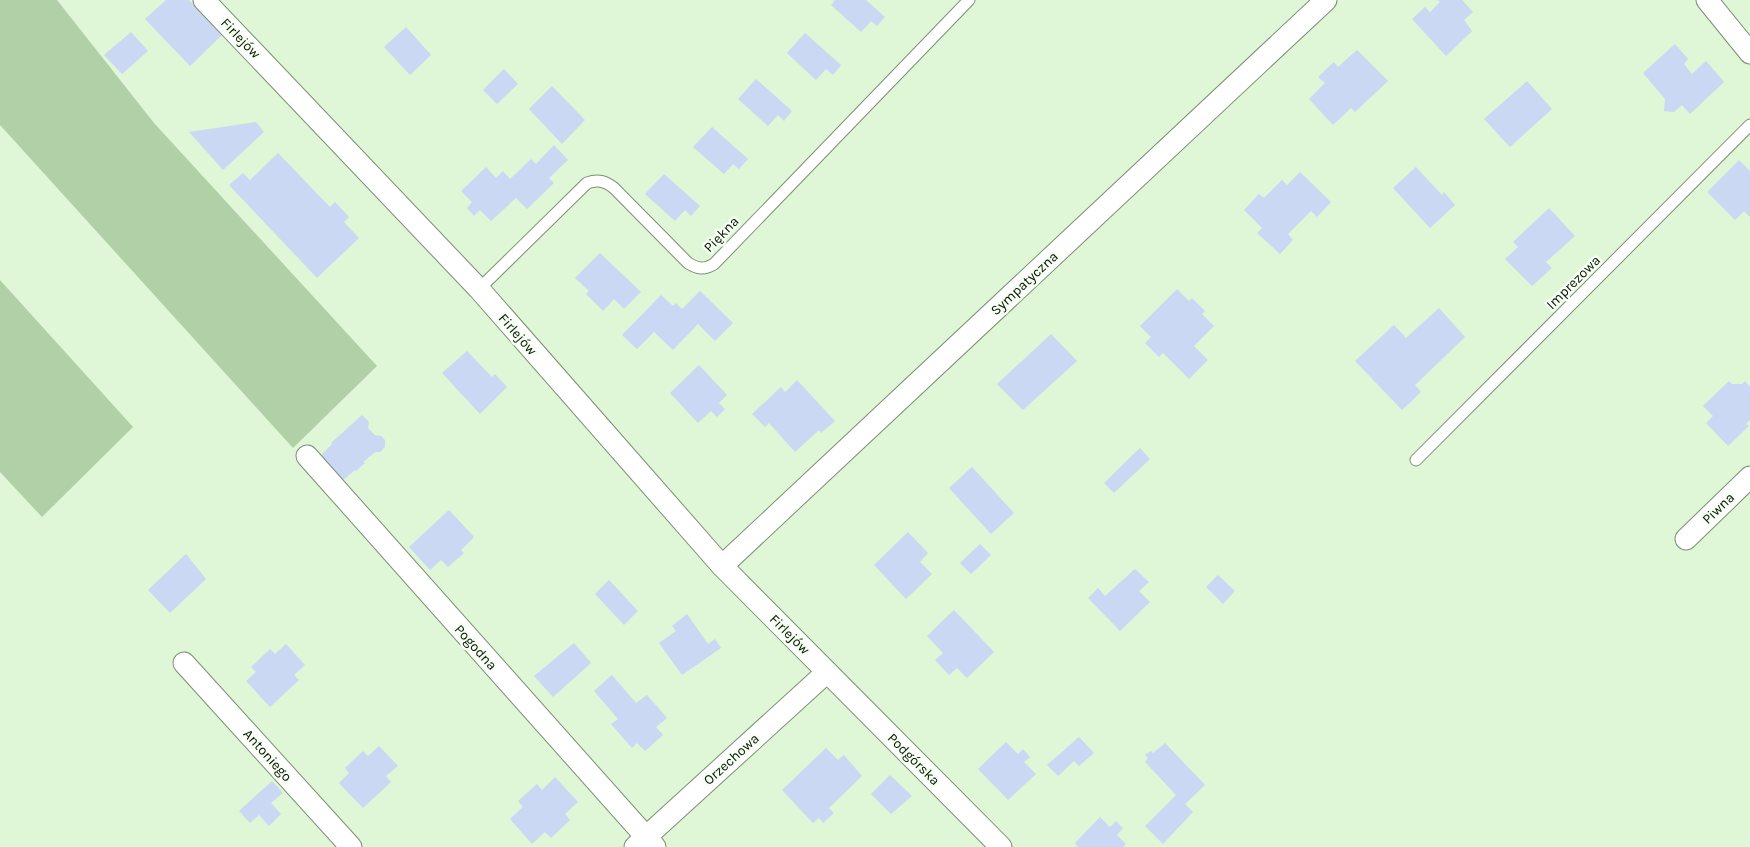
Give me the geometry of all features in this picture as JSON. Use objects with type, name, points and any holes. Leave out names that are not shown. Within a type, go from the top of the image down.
[{"type":"street","name":"Firlejów","points":[[204,0],[478,289],[722,566],[827,672]]},
{"type":"street","name":"Sympatyczna","points":[[722,566],[1326,0]]},
{"type":"street","points":[[1707,0],[1750,53]]},
{"type":"street","name":"Pogodna","points":[[307,456],[645,844]]},
{"type":"street","name":"Piwna","points":[[1686,539],[1750,477]]},
{"type":"street","name":"Antoniego","points":[[184,662],[351,847]]},
{"type":"street","name":"Orzechowa","points":[[645,844],[827,672]]},
{"type":"street","name":"Podgórska","points":[[827,672],[1001,847]]},
{"type":"lane","name":"Piękna","points":[[478,289],[587,183],[594,180],[606,182],[614,188],[688,263],[698,269],[706,269],[714,264],[969,0]]},
{"type":"lane","name":"Imprezowa","points":[[1416,460],[1750,125]]},
{"type":"green space","points":[[0,0],[57,0],[154,123],[377,366],[293,448],[0,125]]},
{"type":"green space","points":[[0,280],[133,427],[42,517],[0,472]]},
{"type":"building","points":[[166,0],[189,0],[222,35],[190,66],[145,19]]},
{"type":"building","points":[[835,0],[866,0],[885,17],[877,26],[871,21],[861,32],[831,5]]},
{"type":"building","points":[[1438,0],[1462,0],[1473,12],[1464,20],[1472,31],[1446,56],[1412,19],[1425,7],[1430,12],[1440,2]]},
{"type":"building","points":[[406,27],[431,55],[410,75],[384,47]]},
{"type":"building","points":[[131,32],[148,51],[122,74],[104,55]]},
{"type":"building","points":[[805,33],[841,65],[833,75],[826,69],[816,80],[787,53]]},
{"type":"building","points":[[1675,44],[1688,59],[1684,64],[1692,74],[1706,61],[1724,82],[1690,114],[1682,105],[1674,112],[1664,111],[1665,99],[1643,73]]},
{"type":"building","points":[[1357,50],[1388,81],[1355,112],[1351,108],[1333,125],[1309,99],[1325,83],[1318,77],[1334,62],[1338,67]]},
{"type":"building","points":[[504,69],[518,84],[497,104],[483,90]]},
{"type":"building","points":[[756,79],[792,111],[784,121],[778,115],[768,126],[738,99]]},
{"type":"building","points":[[1527,81],[1552,109],[1510,147],[1484,119]]},
{"type":"building","points":[[552,86],[585,120],[562,144],[529,109]]},
{"type":"building","points":[[256,122],[264,132],[223,170],[189,132]]},
{"type":"building","points":[[712,127],[748,159],[739,169],[733,164],[724,174],[693,147]]},
{"type":"building","points":[[554,145],[568,160],[549,178],[554,183],[527,209],[516,198],[491,221],[480,210],[474,216],[467,208],[472,202],[461,191],[486,167],[496,178],[503,171],[510,179],[531,159],[536,164]]},
{"type":"building","points":[[278,153],[330,207],[335,202],[349,217],[344,222],[359,238],[317,278],[229,185],[243,173],[250,180]]},
{"type":"building","points":[[1739,160],[1750,171],[1750,217],[1744,211],[1735,220],[1707,192]]},
{"type":"building","points":[[1416,167],[1442,195],[1444,192],[1455,205],[1430,228],[1393,188]]},
{"type":"building","points":[[1300,172],[1331,202],[1317,217],[1311,211],[1288,234],[1293,240],[1280,254],[1257,233],[1262,228],[1244,210],[1259,194],[1264,198],[1282,180],[1287,185]]},
{"type":"building","points":[[664,174],[700,206],[691,216],[685,210],[675,221],[645,194]]},
{"type":"building","points":[[1549,208],[1575,236],[1546,262],[1552,268],[1532,286],[1505,259],[1518,247],[1513,242]]},
{"type":"building","points":[[600,253],[641,292],[624,309],[614,299],[603,311],[586,294],[589,291],[575,278]]},
{"type":"building","points":[[1177,289],[1189,301],[1192,298],[1205,311],[1202,314],[1214,326],[1194,346],[1208,360],[1189,379],[1163,353],[1159,357],[1145,343],[1151,337],[1140,326]]},
{"type":"building","points":[[700,291],[733,323],[715,341],[698,324],[673,350],[654,332],[637,349],[622,335],[661,295],[673,306],[676,303],[682,309]]},
{"type":"building","points":[[1439,308],[1465,337],[1415,385],[1421,392],[1402,410],[1355,361],[1394,325],[1406,338]]},
{"type":"building","points":[[1051,334],[1077,361],[1023,410],[997,384]]},
{"type":"building","points":[[467,351],[492,377],[495,374],[507,387],[480,414],[442,373]]},
{"type":"building","points":[[699,365],[727,395],[719,403],[725,409],[717,417],[711,411],[698,423],[670,393]]},
{"type":"building","points":[[797,380],[835,421],[821,433],[819,430],[795,452],[769,423],[765,427],[752,414],[781,387],[785,392]]},
{"type":"building","points":[[1729,381],[1732,384],[1742,384],[1745,381],[1750,387],[1750,420],[1746,424],[1749,426],[1728,446],[1706,423],[1713,416],[1703,406]]},
{"type":"building","points":[[362,415],[369,422],[368,428],[375,435],[381,436],[385,440],[385,447],[380,452],[375,452],[356,471],[342,481],[320,456],[331,443]]},
{"type":"building","points":[[1140,448],[1150,459],[1114,493],[1104,483]]},
{"type":"building","points":[[972,467],[1014,513],[991,534],[949,488]]},
{"type":"building","points":[[449,510],[474,537],[461,550],[464,553],[448,567],[441,560],[430,570],[409,547]]},
{"type":"building","points":[[908,532],[928,553],[920,562],[932,574],[906,599],[874,565]]},
{"type":"building","points":[[980,544],[991,555],[971,574],[960,563]]},
{"type":"building","points":[[186,554],[206,579],[170,613],[148,590]]},
{"type":"building","points":[[1135,569],[1149,582],[1139,591],[1150,602],[1120,631],[1088,598],[1098,588],[1105,596]]},
{"type":"building","points":[[1218,575],[1235,591],[1223,604],[1206,587]]},
{"type":"building","points":[[609,580],[638,611],[624,625],[595,594]]},
{"type":"building","points":[[954,610],[994,652],[967,678],[957,668],[949,675],[935,660],[943,653],[927,636]]},
{"type":"building","points":[[687,614],[708,644],[715,639],[721,648],[682,675],[659,643],[676,631],[672,626]]},
{"type":"building","points":[[574,643],[591,663],[553,697],[534,676]]},
{"type":"building","points":[[286,644],[305,665],[294,675],[299,680],[270,707],[246,681],[256,672],[251,667],[270,649],[275,654]]},
{"type":"building","points":[[612,675],[636,703],[647,695],[667,718],[656,727],[663,735],[645,751],[637,743],[632,748],[611,724],[618,719],[594,691]]},
{"type":"building","points":[[1079,737],[1094,753],[1079,766],[1074,761],[1058,776],[1047,765]]},
{"type":"building","points":[[1006,742],[1018,754],[1023,749],[1030,757],[1024,762],[1036,774],[1008,800],[978,769]]},
{"type":"building","points":[[1165,743],[1205,785],[1185,804],[1193,812],[1163,844],[1145,826],[1176,795],[1145,762],[1148,758],[1145,755],[1151,751],[1153,753]]},
{"type":"building","points":[[379,746],[398,766],[386,776],[391,782],[363,808],[339,783],[349,773],[345,768],[363,751],[368,756]]},
{"type":"building","points":[[826,748],[838,760],[844,755],[862,776],[829,808],[834,813],[823,823],[819,818],[813,823],[782,790]]},
{"type":"building","points":[[890,775],[912,796],[891,814],[871,794]]},
{"type":"building","points":[[555,777],[578,802],[565,814],[570,820],[551,838],[545,832],[532,844],[510,819],[523,807],[518,801],[537,784],[542,790]]},
{"type":"building","points":[[272,781],[283,793],[271,803],[281,814],[269,826],[259,815],[250,823],[239,811]]},
{"type":"building","points":[[1100,817],[1110,827],[1116,821],[1123,828],[1117,835],[1126,844],[1123,847],[1078,847],[1075,843]]}]
